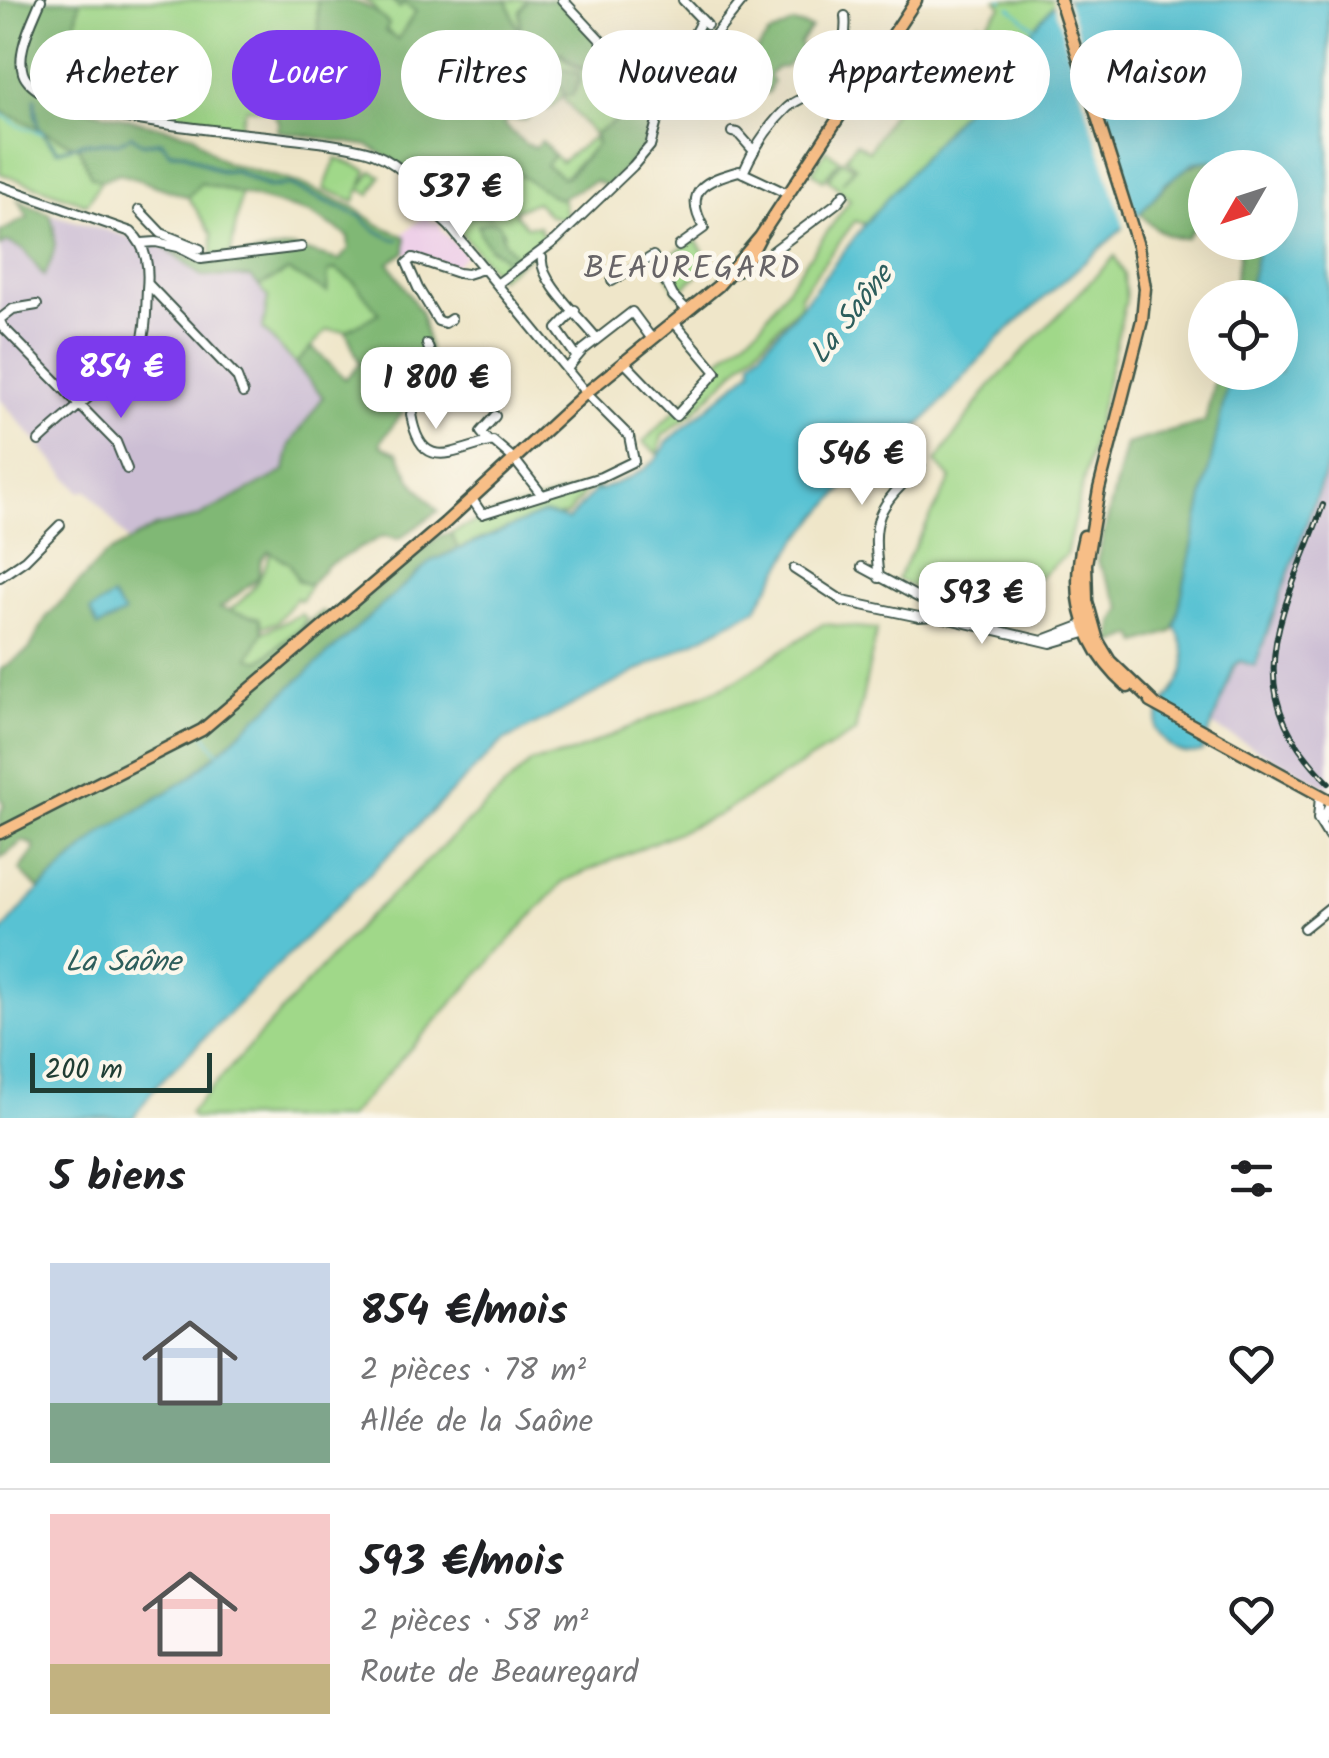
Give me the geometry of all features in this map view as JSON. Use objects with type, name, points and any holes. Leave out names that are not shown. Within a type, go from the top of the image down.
[{"type":"main road","points":[[0,832],[202,730],[472,499],[586,393],[674,322],[684,306],[746,264],[916,0]]},
{"type":"main road","points":[[1060,0],[1138,246],[1145,303],[1099,489],[1085,570],[1087,628],[1110,660],[1155,704],[1326,801]]},
{"type":"street","points":[[41,0],[20,62],[32,88],[101,112],[373,153],[400,170],[586,393],[629,436],[634,461],[614,472],[482,514],[472,499]]},
{"type":"street","points":[[563,0],[592,30]]},
{"type":"street","points":[[684,0],[704,22],[698,30]]},
{"type":"street","points":[[720,30],[743,0]]},
{"type":"street","points":[[743,172],[753,150],[788,106],[823,85],[842,52],[844,16]]},
{"type":"street","points":[[497,284],[556,240],[633,166],[650,146],[658,120]]},
{"type":"street","points":[[732,132],[738,133],[753,150]]},
{"type":"street","points":[[678,246],[704,228],[696,210],[706,180],[743,172],[788,194]]},
{"type":"street","points":[[0,186],[131,232],[142,243],[148,283],[141,344],[125,364],[38,440]]},
{"type":"street","points":[[752,256],[844,194]]},
{"type":"street","points":[[139,210],[161,233],[200,249]]},
{"type":"street","points":[[156,242],[161,233]]},
{"type":"street","points":[[142,243],[156,242],[201,258],[300,247]]},
{"type":"street","points":[[612,281],[653,256],[672,294],[684,306]]},
{"type":"street","points":[[452,319],[438,321],[407,263],[413,258],[468,274],[482,269]]},
{"type":"street","points":[[542,258],[546,280],[597,338]]},
{"type":"street","points":[[148,283],[234,374],[243,393]]},
{"type":"street","points":[[37,305],[13,309],[0,320],[116,442],[127,470]]},
{"type":"street","points":[[575,310],[557,330],[576,356]]},
{"type":"street","points":[[567,369],[576,356],[632,312],[652,339]]},
{"type":"street","points":[[623,362],[676,416],[716,372],[674,322]]},
{"type":"street","points":[[427,344],[436,369]]},
{"type":"street","points":[[451,362],[436,369],[412,414],[422,445],[438,456],[451,456],[493,441],[514,459],[542,495]]},
{"type":"street","points":[[489,442],[482,432],[495,416]]},
{"type":"street","points":[[879,578],[873,534],[880,512],[921,466]]},
{"type":"street","points":[[0,577],[25,560],[60,525]]},
{"type":"street","points":[[862,566],[922,600],[936,616]]},
{"type":"street","points":[[794,569],[843,601],[918,617],[936,616],[1037,640],[1087,628]]},
{"type":"street","points":[[1326,801],[1318,819],[1329,837]]},
{"type":"street","points":[[1321,826],[1326,801]]},
{"type":"street","points":[[1304,928],[1329,908]]},
{"type":"shaded area","points":[[50,214],[164,247],[213,278],[251,277],[268,297],[263,330],[323,397],[290,445],[286,471],[196,518],[155,527],[129,542],[88,490],[80,492],[0,399],[0,246],[7,242],[23,249],[43,275],[55,231]]},
{"type":"shaded area","points":[[426,215],[433,223],[437,220],[443,232],[466,255],[453,267],[415,253],[407,256],[404,233]]},
{"type":"shaded area","points":[[1329,461],[1329,788],[1213,726],[1234,666],[1240,661],[1256,666]]},
{"type":"green space","points":[[0,0],[80,0],[74,30],[30,30],[30,120],[132,120],[194,135],[227,163],[302,184],[352,206],[379,225],[406,237],[405,252],[389,263],[421,313],[434,371],[381,446],[398,453],[412,481],[438,511],[399,539],[383,536],[326,566],[310,585],[298,581],[290,564],[269,551],[261,560],[258,578],[220,608],[259,618],[263,632],[249,658],[260,661],[322,611],[335,622],[439,536],[451,533],[458,549],[431,561],[191,777],[100,834],[39,890],[20,870],[34,845],[23,841],[0,859],[0,815],[4,804],[0,798],[0,670],[29,650],[46,618],[104,556],[155,527],[196,518],[285,471],[290,445],[323,397],[295,364],[312,347],[345,379],[360,364],[346,331],[379,313],[354,282],[335,269],[328,272],[327,292],[288,271],[259,286],[251,277],[201,276],[164,247],[199,262],[291,247],[339,260],[349,249],[348,236],[310,213],[201,183],[188,197],[119,173],[101,181],[91,176],[79,148],[0,110]]},
{"type":"green space","points":[[80,0],[317,0],[318,30],[232,30],[232,120],[242,120],[239,129],[183,120],[212,120],[212,30],[75,30]]},
{"type":"green space","points":[[317,0],[350,1],[365,6],[389,24],[385,31],[398,39],[401,34],[401,120],[506,120],[503,124],[525,144],[535,147],[542,141],[554,155],[546,165],[563,178],[597,144],[595,134],[618,120],[655,120],[643,147],[607,186],[595,181],[558,199],[517,174],[488,173],[478,166],[470,174],[471,180],[485,187],[494,206],[490,216],[461,216],[450,203],[458,193],[445,171],[425,164],[413,173],[369,146],[277,131],[279,122],[381,120],[381,30],[318,30]]},
{"type":"green space","points":[[365,0],[392,0],[399,7],[403,3],[416,11],[398,40]]},
{"type":"green space","points":[[392,0],[507,0],[518,30],[404,30],[416,11],[403,3],[400,8]]},
{"type":"green space","points":[[507,0],[527,0],[520,11],[537,30],[518,30]]},
{"type":"green space","points":[[527,0],[559,0],[588,30],[582,30],[582,68],[562,53],[562,30],[520,30],[520,11]]},
{"type":"green space","points":[[996,0],[1058,0],[1032,30],[972,30],[979,22],[984,26],[1002,6]]},
{"type":"green space","points":[[793,23],[811,28],[793,30],[793,60],[773,71],[773,33]]},
{"type":"green space","points":[[562,57],[582,70],[582,120],[621,120],[593,134],[562,97],[562,91],[564,95],[579,74],[562,68]]},
{"type":"green space","points":[[562,68],[579,74],[580,80],[572,95],[564,95]]},
{"type":"green space","points":[[0,110],[79,148],[91,176],[101,181],[87,204],[0,173]]},
{"type":"green space","points":[[888,120],[955,120],[865,224],[855,221],[800,295],[801,304],[693,413],[662,436],[658,454],[643,442],[715,372],[714,364],[760,326],[850,200],[828,179],[842,160],[853,168],[842,183],[856,167],[845,158],[856,143],[869,151]]},
{"type":"green space","points":[[593,137],[597,144],[563,178],[546,165],[554,155],[561,162]]},
{"type":"green space","points":[[826,150],[840,160],[823,180],[812,172]]},
{"type":"green space","points":[[336,158],[367,170],[361,187],[372,171],[381,176],[370,195],[360,189],[355,201],[324,189]]},
{"type":"green space","points":[[425,164],[445,171],[458,193],[451,202],[471,181],[470,174],[478,166],[486,171],[481,178],[501,170],[511,172],[558,199],[562,197],[567,219],[550,216],[536,202],[515,210],[526,226],[539,226],[543,236],[557,235],[521,262],[504,242],[503,231],[489,248],[517,265],[499,278],[446,215],[452,210],[450,207],[444,211],[413,173]]},
{"type":"green space","points":[[1188,168],[1186,238],[1160,231],[1140,213]]},
{"type":"green space","points":[[200,183],[241,194],[231,253],[212,258],[212,234],[188,197]]},
{"type":"green space","points":[[18,200],[50,214],[54,246],[44,276],[23,249],[8,242],[0,246],[0,232],[28,217]]},
{"type":"green space","points":[[499,223],[504,242],[521,262],[517,265],[515,262],[497,270],[505,259],[484,241],[478,225]]},
{"type":"green space","points":[[696,240],[710,263],[677,294],[660,261]]},
{"type":"green space","points":[[1115,256],[1124,275],[1126,300],[1066,555],[1023,590],[1028,597],[1005,621],[963,613],[897,579],[951,479],[936,462],[989,387]]},
{"type":"green space","points":[[1239,260],[1255,260],[1251,280],[1235,280]]},
{"type":"green space","points":[[335,269],[354,282],[380,313],[346,331],[327,330],[295,364],[263,329],[268,297],[259,286],[288,271],[327,291],[328,271]]},
{"type":"green space","points":[[1212,390],[1226,390],[1175,626],[1171,632],[1138,643],[1134,635],[1111,644],[1114,623],[1122,608],[1097,561],[1126,444],[1205,422]]},
{"type":"green space","points":[[594,484],[597,488],[587,490],[567,515],[554,517],[544,513],[458,549],[451,533],[489,516]]},
{"type":"green space","points":[[271,552],[290,564],[298,581],[310,585],[301,601],[296,598],[277,622],[262,627],[259,618],[228,611],[255,585]]},
{"type":"green space","points":[[301,614],[306,618],[302,626],[260,661],[248,658],[263,632]]},
{"type":"green space","points":[[823,624],[877,629],[855,732],[718,815],[564,881],[347,1118],[194,1118],[189,1113],[361,924],[531,762],[572,753],[735,681]]},
{"type":"water","name":"La Saône","points":[[1058,0],[1329,0],[1329,461],[1255,666],[1240,661],[1234,666],[1202,752],[1175,750],[1156,729],[1159,714],[1183,672],[1183,645],[1175,626],[1226,390],[1298,390],[1298,280],[1251,280],[1255,260],[1298,260],[1298,150],[1188,150],[1188,167],[999,338],[895,448],[856,474],[796,542],[756,609],[502,742],[156,1086],[133,1118],[0,1118],[0,934],[30,899],[100,834],[191,777],[431,561],[544,513],[568,520],[597,488],[598,491],[629,478],[647,467],[667,442],[752,370],[752,360],[801,307],[865,224],[955,120],[1050,120],[1050,30],[1032,30]]},
{"type":"water","points":[[40,128],[58,150],[84,142],[119,142],[131,135],[142,143],[162,141],[169,151],[184,152],[220,170],[235,170],[270,186],[290,184],[362,217],[369,225],[361,217],[288,185],[269,188],[235,172],[219,172],[184,154],[169,153],[162,143],[142,144],[131,136],[119,143],[84,144],[57,151]]},
{"type":"water","points":[[112,597],[124,614],[98,627],[90,611]]},
{"type":"pier","points":[[1052,0],[1067,0],[1077,30],[1070,30],[1070,57]]},
{"type":"pier","points":[[1090,120],[1106,120],[1120,163],[1137,222],[1126,233]]},
{"type":"waterway","points":[[1010,7],[1036,29]]},
{"type":"waterway","points":[[0,113],[19,126],[43,133]]},
{"type":"waterway","points":[[205,735],[218,752]]},
{"type":"railway","points":[[1323,505],[1282,616],[1274,682],[1282,714],[1299,748],[1329,783]]},
{"type":"district","name":"BEAUREGARD","points":[[693,269]]}]
